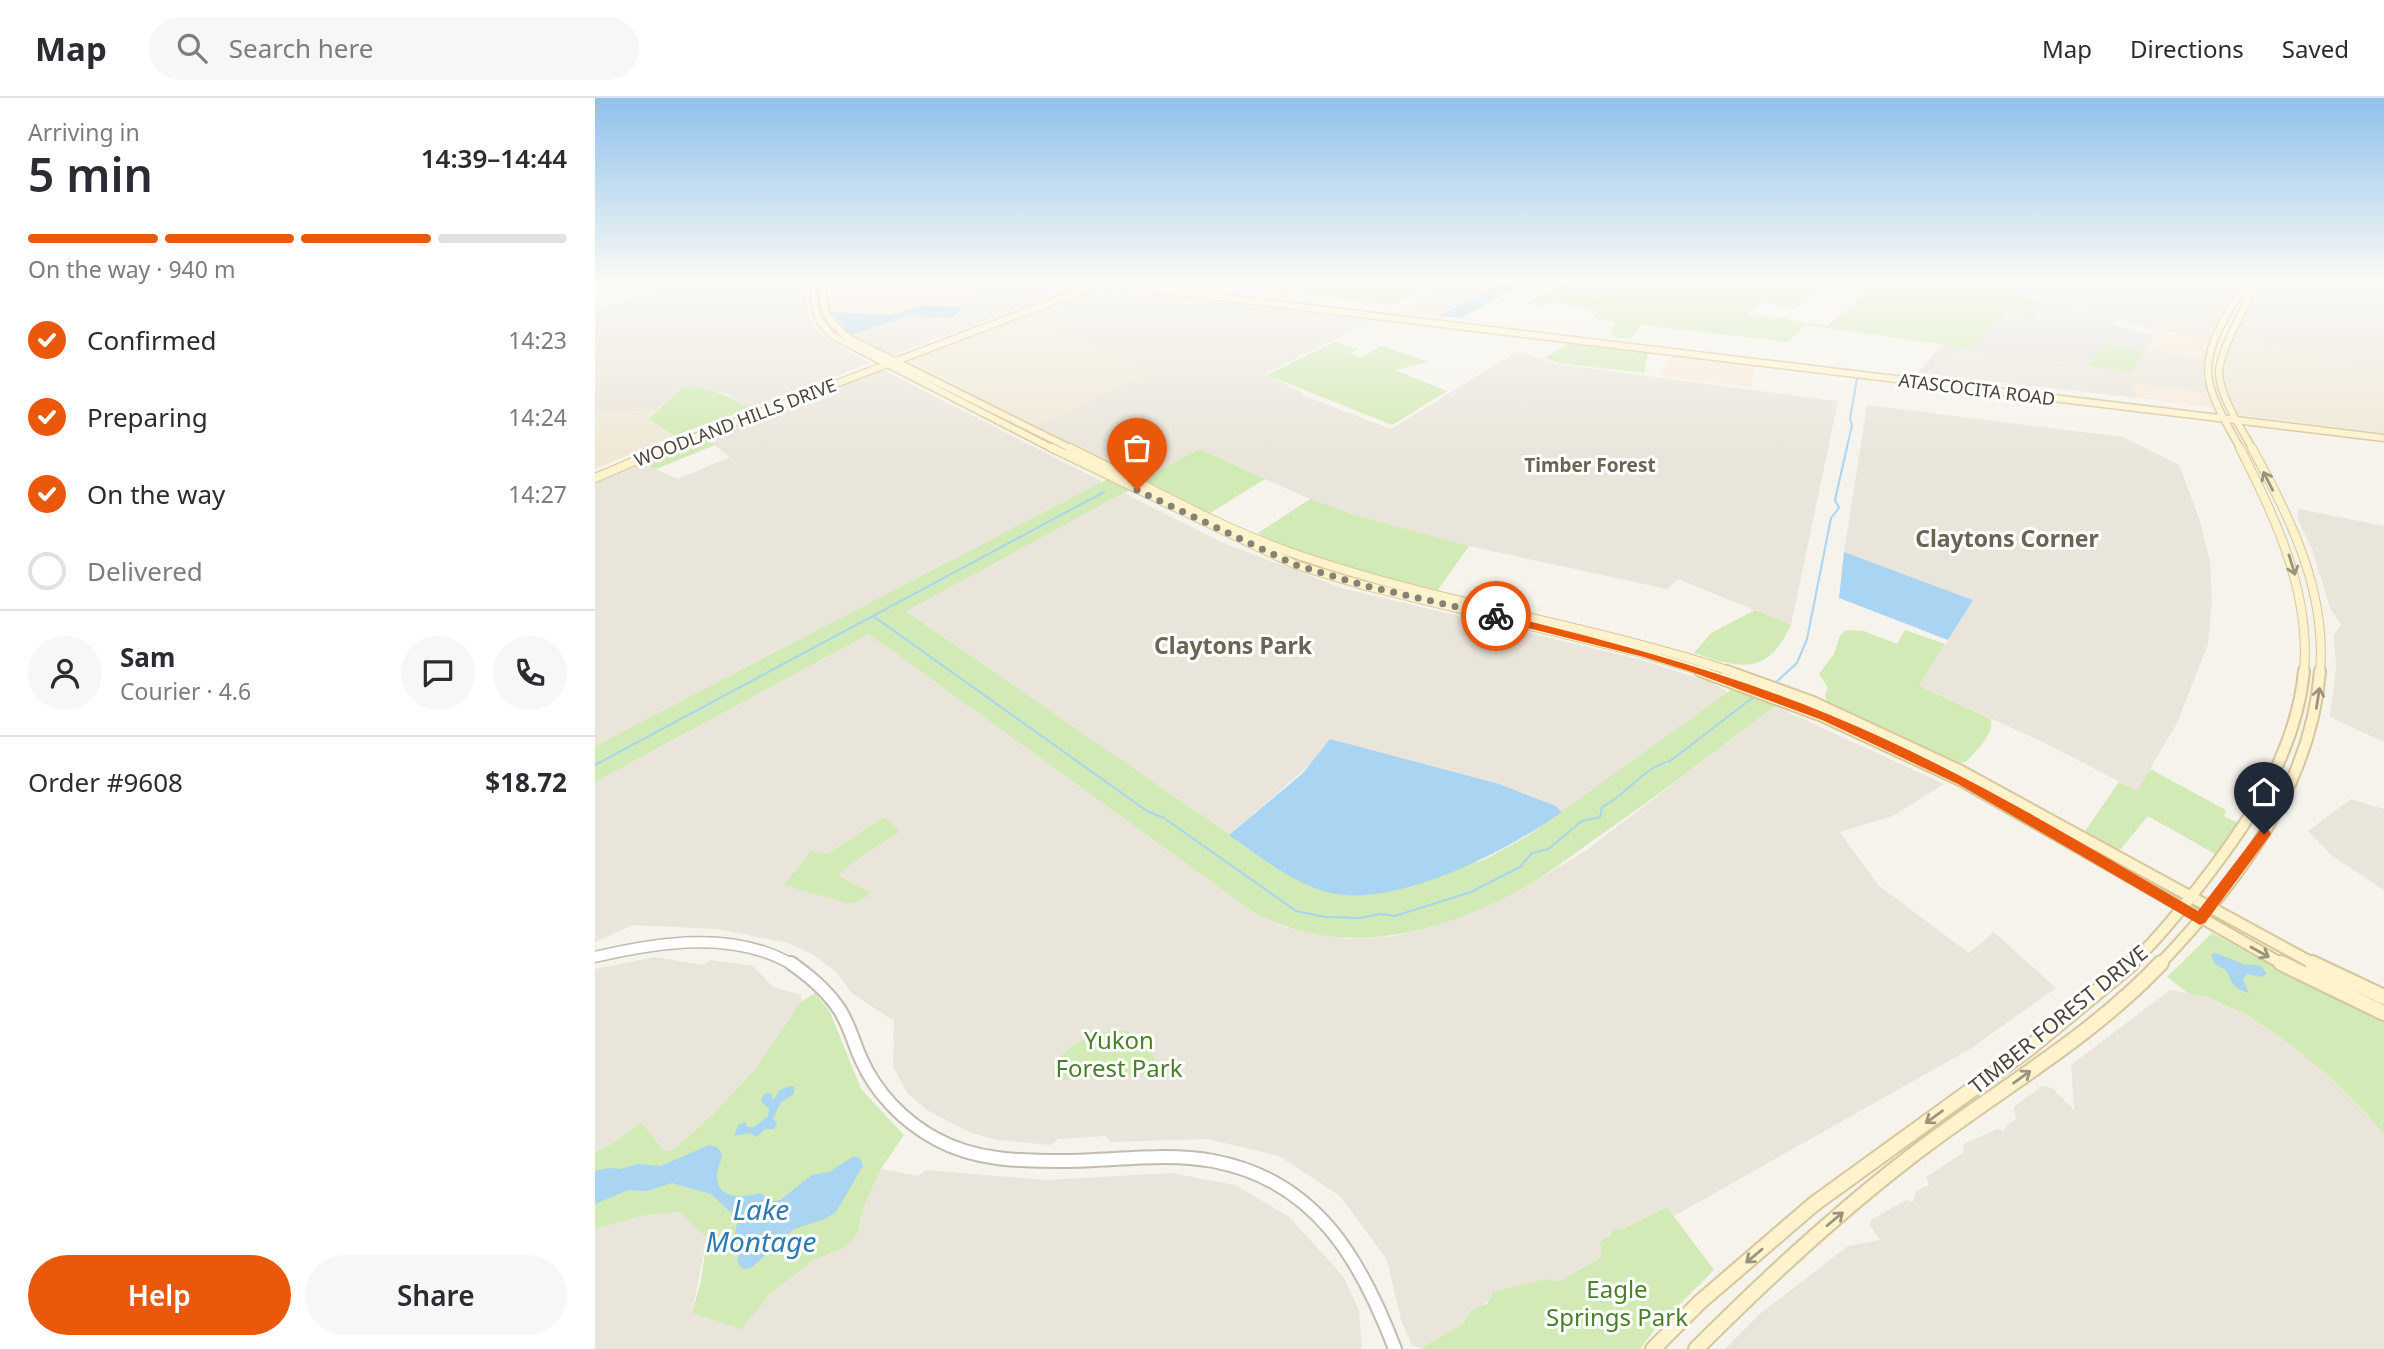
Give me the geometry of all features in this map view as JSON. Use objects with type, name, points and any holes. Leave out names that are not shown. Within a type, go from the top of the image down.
[{"type":"main road","points":[[836,337],[992,410],[1041,438],[1179,506],[1314,566],[1409,593],[1668,652],[1782,690],[1828,714],[1953,766],[2186,902],[2210,908],[2307,961],[2384,997]]},
{"type":"main road","points":[[848,337],[983,414],[1041,438]]},
{"type":"main road","name":"WOODLAND HILLS DRIVE","points":[[595,472],[682,436],[951,337]]},
{"type":"main road","name":"ATASCOCITA ROAD","points":[[1562,337],[2384,439]]},
{"type":"main road","name":"TIMBER FOREST DRIVE","points":[[1653,1349],[1686,1314],[1821,1198],[1947,1108],[2086,1002],[2147,951],[2213,869],[2259,805],[2274,776],[2295,721],[2305,668],[2304,626],[2298,583],[2283,538],[2210,383],[2210,357],[2221,337]]},
{"type":"main road","name":"TIMBER FOREST DRIVE","points":[[1696,1349],[1793,1255],[1906,1160],[2101,1020],[2165,961],[2210,908],[2277,815],[2293,784],[2313,728],[2322,673],[2320,630],[2313,587],[2298,540],[2221,386],[2219,370],[2229,337]]},
{"type":"main road","name":"WOODLAND HILLS DRIVE","points":[[595,478],[669,446],[888,361]]},
{"type":"main road","points":[[983,414],[992,410]]},
{"type":"main road","points":[[2283,538],[2298,540]]},
{"type":"main road","points":[[1584,633],[1828,714]]},
{"type":"main road","points":[[2295,721],[2313,728]]},
{"type":"main road","points":[[2186,902],[2200,919],[2272,959],[2384,1013]]},
{"type":"street","points":[[595,957],[661,945],[711,944],[750,948],[782,957],[829,994],[844,1018],[871,1080],[891,1105],[920,1129],[963,1151],[1007,1161],[1214,1161],[1268,1180],[1291,1192],[1326,1223],[1355,1260],[1369,1284],[1395,1349]]},
{"type":"shaded area","points":[[595,337],[827,337],[870,363],[750,408],[724,393],[682,386],[656,410],[595,414]]},
{"type":"shaded area","points":[[855,337],[940,337],[890,356]]},
{"type":"shaded area","points":[[961,337],[1074,337],[1154,371],[1034,426],[901,360]]},
{"type":"shaded area","name":"Timber Forest","points":[[1074,337],[1339,337],[1264,374],[1302,392],[1302,395],[1391,429],[1518,351],[1556,364],[1838,401],[1791,625],[1678,579],[1667,589],[1469,546],[1352,514],[1314,501],[1199,449],[1142,480],[1034,426],[1153,371]]},
{"type":"shaded area","points":[[1984,337],[2153,337],[2144,352],[2105,343],[2088,366],[1952,350],[1925,377],[1914,376],[1943,345],[1973,349]]},
{"type":"shaded area","points":[[2153,337],[2192,337],[2211,342],[2204,360],[2147,348]]},
{"type":"shaded area","points":[[2191,337],[2213,337],[2211,342]]},
{"type":"shaded area","points":[[2237,337],[2384,337],[2384,371]]},
{"type":"shaded area","points":[[2237,337],[2384,371],[2384,433],[2239,415],[2228,394],[2224,361]]},
{"type":"shaded area","points":[[2147,348],[2204,360],[2203,378],[2208,393],[2134,384],[2138,398],[1929,374],[1951,350],[2132,372]]},
{"type":"shaded area","points":[[1670,353],[1756,364],[1751,387],[1661,376]]},
{"type":"shaded area","points":[[881,369],[1103,482],[595,746],[595,483],[639,462],[678,479],[730,457],[703,436]]},
{"type":"shaded area","points":[[2133,384],[2208,393],[2215,408],[2138,398]]},
{"type":"shaded area","points":[[1867,405],[2123,437],[2179,465],[2200,521],[2210,562],[2212,601],[2208,644],[2177,723],[2137,791],[2047,744],[1919,686],[1973,600],[1844,552]]},
{"type":"shaded area","points":[[657,410],[649,419],[674,436],[595,469],[595,414]]},
{"type":"shaded area","points":[[1124,493],[1221,542],[1342,588],[1638,659],[1713,683],[1728,692],[1562,812],[1556,806],[1313,762],[1229,835],[905,610]]},
{"type":"shaded area","points":[[2299,509],[2384,526],[2384,742],[2330,717],[2336,666],[2334,635],[2341,625],[2330,608],[2312,549],[2297,518]]},
{"type":"shaded area","points":[[869,634],[1252,911],[1285,927],[1348,939],[1395,936],[1431,927],[1525,887],[1584,852],[1775,706],[1944,784],[1893,816],[1840,832],[1878,885],[1969,953],[1994,932],[2056,988],[1970,1049],[1674,1216],[1667,1207],[1623,1229],[1612,1229],[1605,1240],[1602,1257],[1558,1282],[1547,1279],[1491,1298],[1479,1309],[1471,1310],[1464,1323],[1422,1349],[1412,1345],[1401,1320],[1387,1260],[1340,1196],[1279,1156],[1208,1139],[1111,1142],[1106,1136],[1058,1139],[1050,1145],[998,1140],[971,1133],[927,1110],[908,1094],[893,1066],[894,1021],[853,994],[835,971],[812,954],[788,943],[718,929],[633,925],[595,942],[595,782]]},
{"type":"shaded area","points":[[2351,799],[2384,809],[2384,890],[2331,855],[2308,831]]},
{"type":"shaded area","points":[[655,957],[703,965],[711,960],[753,966],[773,987],[801,995],[801,1002],[756,1068],[712,1115],[673,1150],[664,1151],[641,1122],[612,1144],[595,1152],[595,969]]},
{"type":"shaded area","points":[[2170,990],[2207,997],[2244,1013],[2287,1042],[2327,1074],[2384,1135],[2384,1349],[1725,1349],[1761,1313],[1848,1246],[1880,1240],[1870,1226],[1871,1220],[1906,1200],[1913,1202],[1916,1191],[1929,1185],[1926,1177],[1963,1153],[1964,1144],[1997,1129],[2004,1131],[2007,1124],[2016,1120],[2014,1107],[2042,1086],[2052,1088],[2074,1110],[2071,1065]]},
{"type":"shaded area","points":[[881,1169],[918,1176],[926,1170],[1046,1180],[1171,1173],[1235,1185],[1288,1216],[1343,1276],[1359,1310],[1362,1349],[595,1349],[595,1229],[646,1215],[679,1212],[707,1238],[692,1313],[741,1328],[770,1294],[810,1262],[846,1247],[857,1236],[864,1206]]},
{"type":"green space","points":[[1748,337],[1793,337],[1788,342]]},
{"type":"green space","points":[[1892,337],[1984,337],[1973,349]]},
{"type":"green space","points":[[1334,342],[1358,349],[1350,354],[1360,358],[1381,346],[1429,362],[1395,370],[1447,391],[1392,425],[1267,375]]},
{"type":"green space","points":[[1569,343],[1648,353],[1644,373],[1558,363],[1545,358]]},
{"type":"green space","points":[[2105,343],[2144,352],[2132,372],[2088,366]]},
{"type":"green space","points":[[682,386],[717,392],[750,408],[674,436],[649,419]]},
{"type":"green space","points":[[703,436],[715,445],[656,469],[639,462]]},
{"type":"green space","points":[[1199,449],[1265,479],[1210,513],[1142,480]]},
{"type":"green space","points":[[1108,479],[1129,490],[906,611],[1276,867],[1301,881],[1394,890],[1486,859],[1529,835],[1735,687],[1779,703],[1645,804],[1525,887],[1459,918],[1390,935],[1355,938],[1320,935],[1286,926],[1252,911],[869,634],[595,782],[595,746]]},
{"type":"green space","points":[[1310,499],[1352,514],[1469,546],[1437,591],[1314,557],[1264,538],[1258,533]]},
{"type":"green space","points":[[1755,610],[1791,625],[1772,653],[1751,664],[1739,665],[1694,653],[1711,633]]},
{"type":"green space","points":[[1846,630],[1864,631],[1897,644],[1905,630],[1945,644],[1919,686],[1991,719],[1987,737],[1966,762],[1960,763],[1827,701],[1825,695],[1828,688],[1819,674],[1834,654],[1840,636]]},
{"type":"green space","points":[[2150,769],[2226,810],[2224,816],[2238,823],[2215,854],[2148,816],[2119,851],[2085,831],[2119,782],[2137,791]]},
{"type":"green space","points":[[884,817],[900,831],[838,875],[870,893],[861,900],[846,903],[784,885],[811,851],[828,854]]},
{"type":"green space","points":[[2212,933],[2312,987],[2384,1020],[2384,1135],[2327,1074],[2287,1042],[2244,1013],[2207,997],[2189,994],[2167,977]]},
{"type":"green space","points":[[815,993],[830,1012],[861,1089],[904,1135],[881,1169],[864,1206],[857,1235],[846,1247],[810,1262],[770,1294],[741,1329],[692,1313],[701,1281],[707,1238],[679,1212],[646,1215],[595,1229],[595,1152],[612,1144],[641,1122],[664,1151],[673,1150],[712,1115],[756,1068],[801,1002]]},
{"type":"green space","name":"Yukon Forest Park","points":[[1121,1030],[1141,1037],[1149,1045],[1156,1065],[1152,1073],[1058,1080],[1053,1075],[1061,1056],[1079,1042]]},
{"type":"green space","name":"Eagle Springs Park","points":[[1667,1207],[1714,1270],[1656,1328],[1640,1349],[1421,1349],[1464,1323],[1471,1310],[1487,1304],[1493,1292],[1547,1279],[1558,1282],[1602,1257],[1600,1242],[1610,1235],[1612,1229],[1623,1229]]},
{"type":"water","points":[[1844,552],[1973,600],[1948,640],[1839,598]]},
{"type":"water","points":[[1330,739],[1499,784],[1556,806],[1562,812],[1513,843],[1420,884],[1388,892],[1358,895],[1317,889],[1278,869],[1229,835],[1303,773]]},
{"type":"water","points":[[2216,953],[2243,964],[2261,966],[2267,974],[2262,977],[2247,974],[2243,980],[2249,993],[2240,990],[2234,985],[2227,971],[2214,963],[2211,954]]},
{"type":"water","points":[[794,1087],[794,1094],[781,1102],[773,1119],[777,1122],[774,1129],[765,1129],[756,1137],[750,1133],[734,1136],[738,1125],[745,1122],[748,1127],[754,1127],[768,1116],[769,1109],[761,1101],[764,1094],[771,1093],[773,1100],[780,1090]]},
{"type":"water","name":"Lake Montage","points":[[709,1145],[718,1148],[722,1155],[717,1175],[719,1185],[727,1194],[733,1196],[759,1193],[773,1201],[780,1200],[812,1175],[829,1172],[854,1156],[860,1158],[863,1166],[836,1212],[825,1219],[794,1229],[751,1268],[743,1269],[737,1262],[741,1248],[735,1234],[738,1219],[711,1194],[672,1183],[647,1191],[628,1190],[595,1204],[595,1171],[638,1164],[661,1166]]},
{"type":"waterway","points":[[1774,684],[1797,663],[1807,639],[1831,518],[1839,508],[1835,500],[1852,425],[1850,419],[1857,378]]},
{"type":"waterway","points":[[595,765],[1104,492]]},
{"type":"waterway","points":[[873,616],[1147,811],[1164,818],[1296,911],[1325,917],[1359,918],[1381,914],[1395,916],[1471,892],[1520,867],[1532,853],[1548,849],[1582,821],[1600,817],[1602,807],[1651,769],[1670,761],[1755,696]]},
{"type":"way so far","points":[[1137,490],[1259,550],[1296,565],[1366,586],[1496,616]]},
{"type":"district","name":"Timber Forest","points":[[1590,465]]},
{"type":"district","name":"Claytons Corner","points":[[2007,538]]},
{"type":"district","name":"Claytons Park","points":[[1233,645]]},
{"type":"route","points":[[1496,616],[1696,669],[1826,718],[1924,761],[1962,781],[2200,919],[2264,834]]}]
